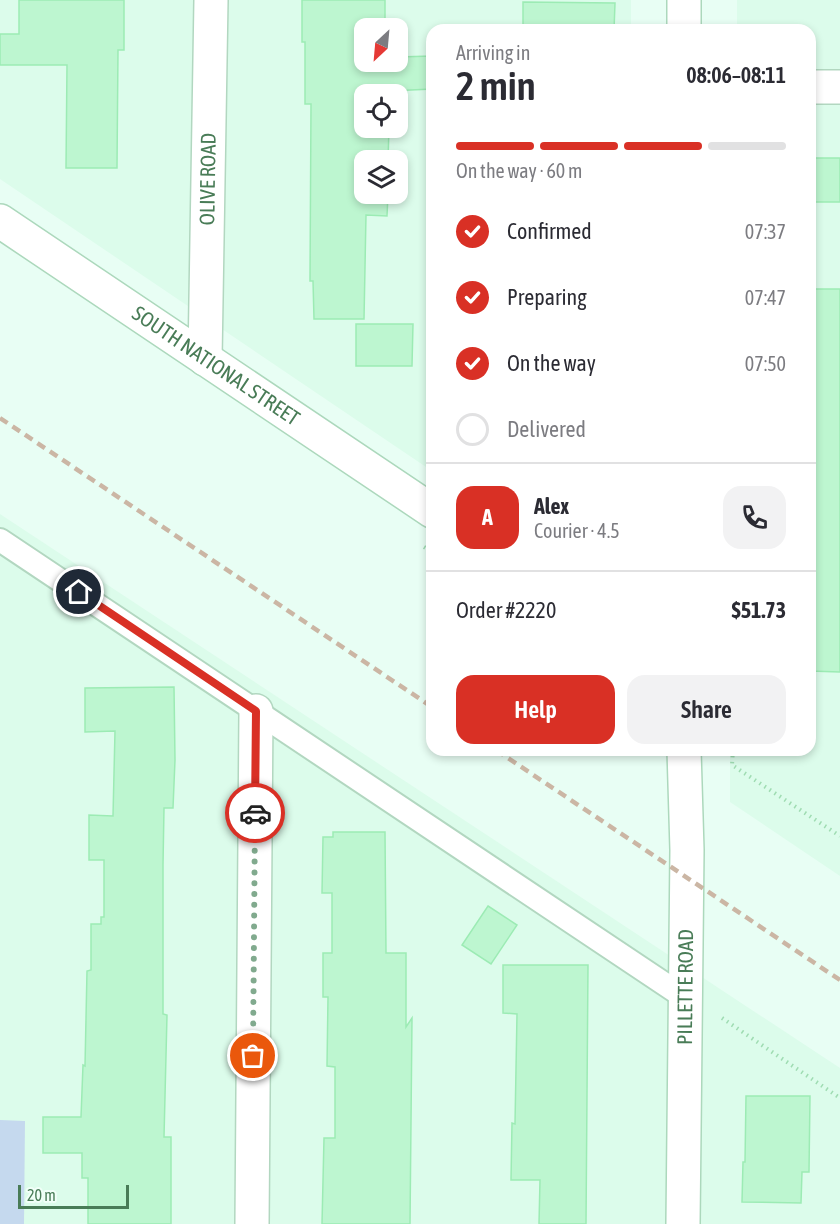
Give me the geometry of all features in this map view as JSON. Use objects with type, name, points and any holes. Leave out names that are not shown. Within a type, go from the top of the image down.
[{"type":"street","name":"OLIVE ROAD","points":[[206,359],[211,0]]},
{"type":"street","points":[[684,0],[684,24]]},
{"type":"street","points":[[816,87],[840,87]]},
{"type":"street","name":"SOUTH NATIONAL STREET","points":[[0,221],[426,507]]},
{"type":"street","points":[[252,1224],[256,711]]},
{"type":"street","name":"PILLETTE ROAD","points":[[683,1224],[687,850],[684,756]]},
{"type":"lane","points":[[0,540],[684,997]]},
{"type":"path","points":[[733,756],[732,765],[840,836]]},
{"type":"path","points":[[721,1018],[840,1098]]},
{"type":"shaded area","points":[[0,0],[631,0],[631,24],[426,24],[426,467],[0,179]]},
{"type":"shaded area","points":[[737,0],[840,0],[840,876],[730,802],[730,756],[816,756],[816,24],[737,24]]},
{"type":"shaded area","points":[[0,514],[840,1068],[840,1224],[0,1224]]},
{"type":"shaded area","points":[[0,1120],[25,1121],[24,1224],[0,1224]]},
{"type":"building","points":[[19,0],[124,0],[124,50],[118,50],[117,168],[66,168],[67,65],[0,65],[0,34],[19,34]]},
{"type":"building","points":[[302,0],[385,0],[385,18],[354,18],[354,72],[408,72],[408,57],[426,56],[426,89],[408,90],[408,84],[354,84],[354,138],[389,138],[388,150],[354,150],[354,204],[388,204],[387,216],[366,215],[364,319],[314,319],[313,281],[310,281],[311,104],[305,104],[305,42],[302,42]]},
{"type":"building","points":[[523,2],[615,3],[614,24],[523,24]]},
{"type":"building","points":[[816,158],[840,158],[840,202],[816,202]]},
{"type":"building","points":[[816,289],[840,289],[840,672],[816,671]]},
{"type":"building","points":[[356,324],[413,324],[412,366],[356,366]]},
{"type":"building","points":[[174,687],[173,808],[164,808],[163,865],[163,1014],[167,1015],[164,1137],[171,1137],[171,1224],[88,1224],[88,1178],[82,1178],[82,1153],[43,1153],[43,1117],[81,1117],[83,1065],[85,1066],[87,971],[91,970],[91,924],[101,924],[101,917],[104,917],[104,860],[89,860],[89,815],[113,816],[115,731],[85,732],[85,688]]},
{"type":"building","points":[[333,832],[385,832],[386,953],[406,953],[406,1027],[412,1018],[410,1224],[322,1224],[324,1138],[335,1138],[335,1067],[327,1066],[328,997],[323,997],[323,953],[332,953],[332,893],[322,893],[323,837],[333,837]]},
{"type":"building","points":[[488,906],[517,925],[491,964],[462,945]]},
{"type":"building","points":[[503,965],[588,965],[586,1224],[539,1224],[540,1180],[511,1180],[512,1123],[515,1124],[517,1014],[503,1013]]},
{"type":"building","points":[[746,1096],[810,1096],[809,1172],[802,1172],[801,1203],[742,1202]]},
{"type":"railway","points":[[0,418],[426,703]]},
{"type":"railway","points":[[505,756],[840,980]]},
{"type":"way so far","points":[[253,1056],[255,813]]},
{"type":"route","points":[[79,592],[256,711],[255,813]]}]
